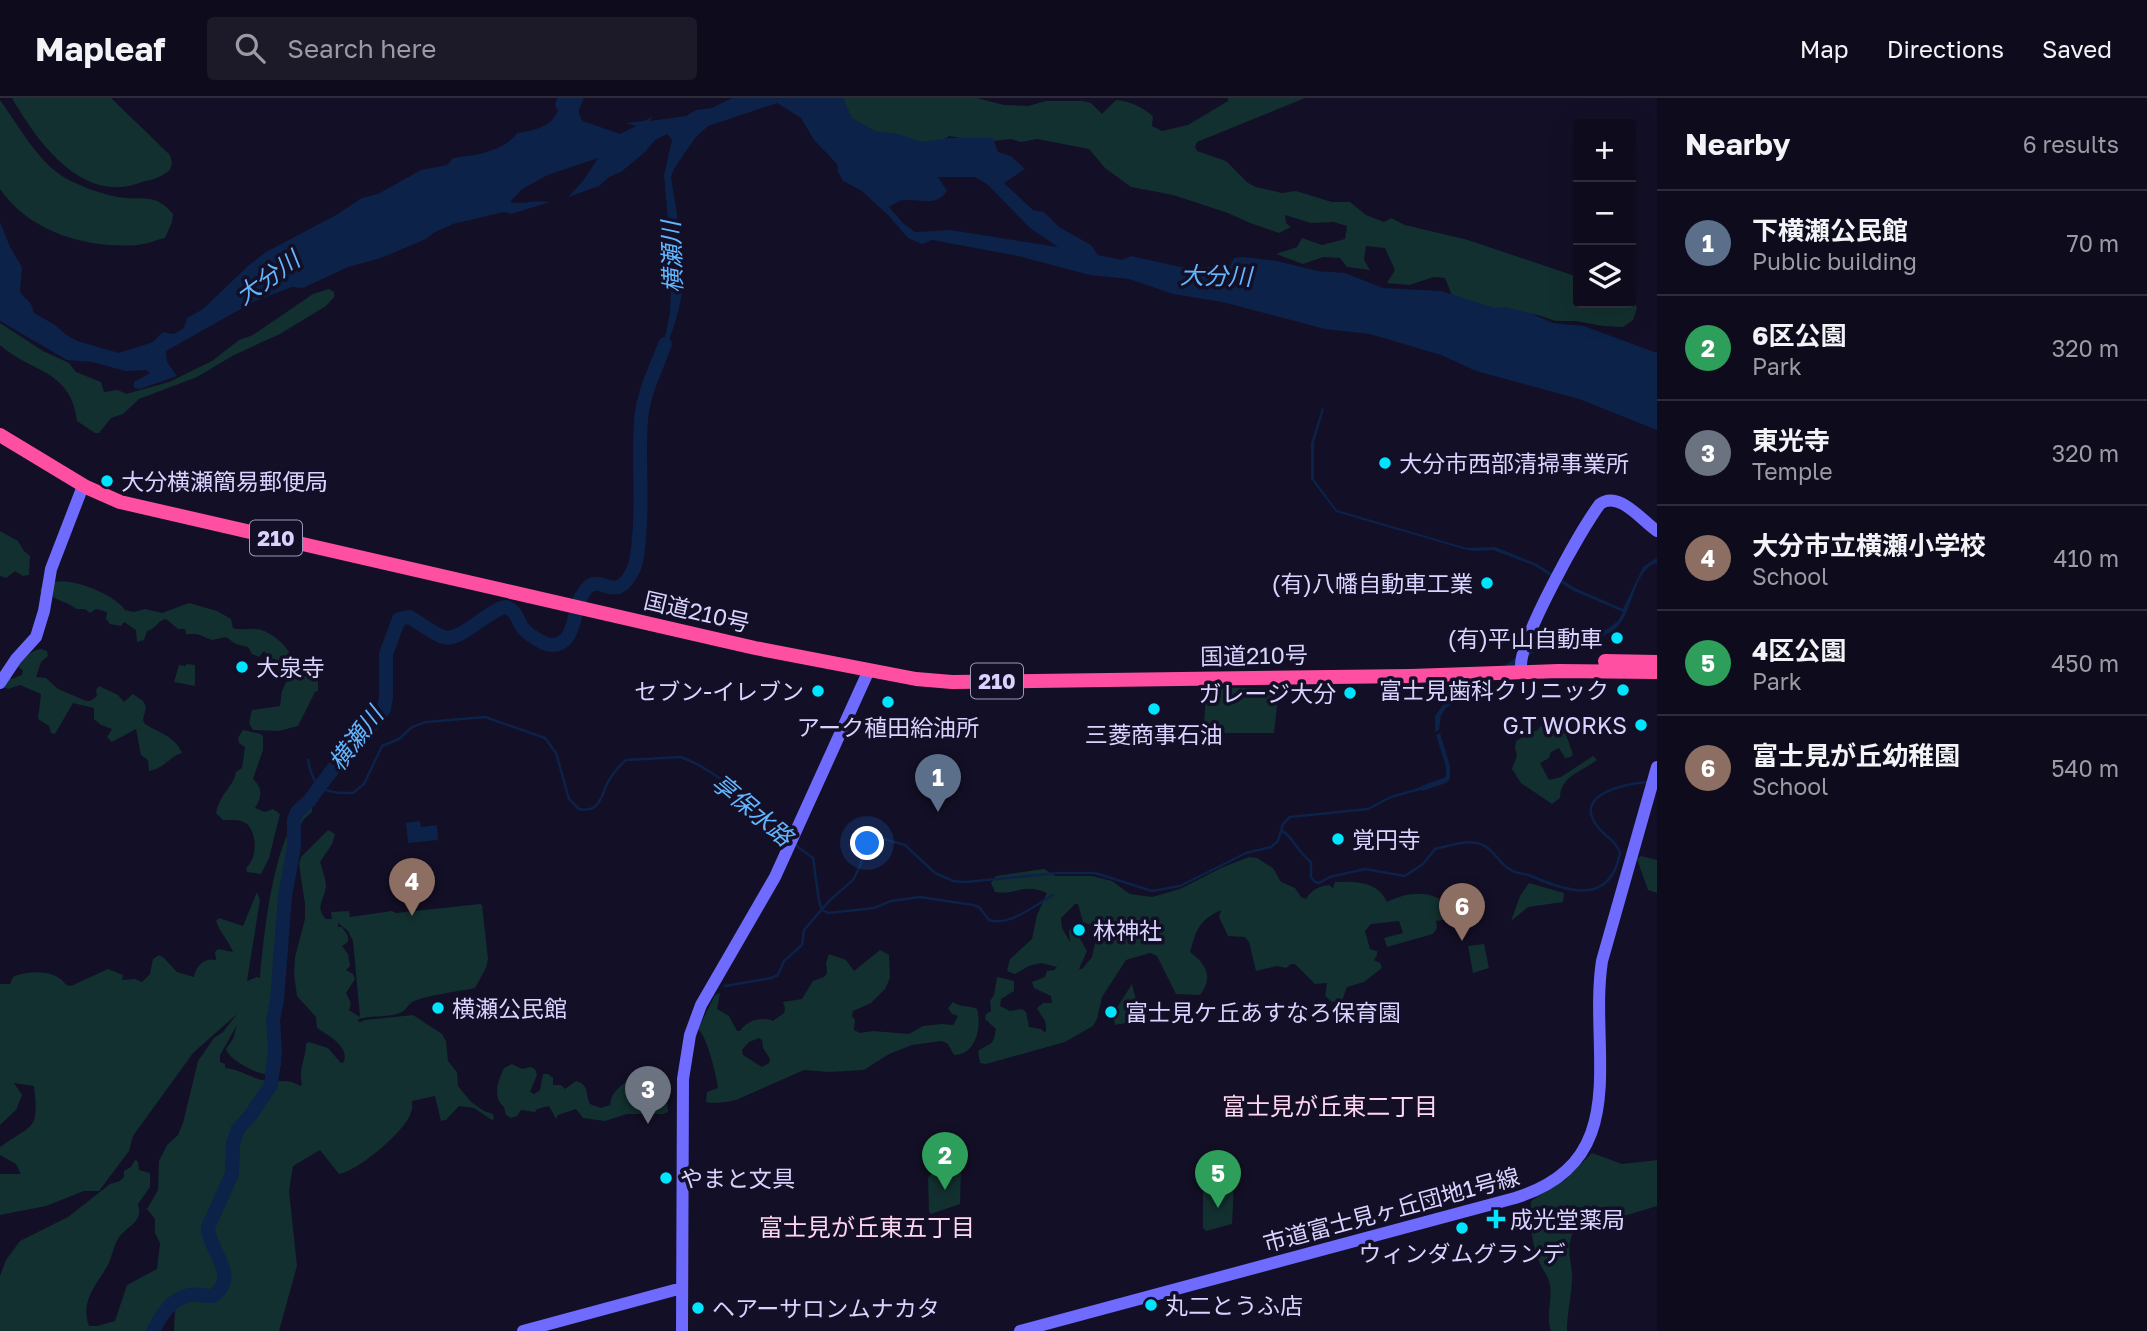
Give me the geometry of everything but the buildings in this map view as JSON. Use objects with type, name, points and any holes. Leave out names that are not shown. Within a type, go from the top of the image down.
[{"type":"highway","name":"国道210号","points":[[0,435],[83,486],[120,502],[755,648],[927,681],[1411,676],[1558,671],[1657,672]]},
{"type":"highway","name":"国道210号","points":[[1411,676],[1591,661],[1657,662]]},
{"type":"street","points":[[0,683],[16,659],[36,637],[45,606],[51,569],[83,486]]},
{"type":"street","points":[[1521,665],[1523,651],[1556,579],[1600,503],[1606,500],[1618,501],[1657,531]]},
{"type":"street","points":[[682,1331],[683,1079],[692,1026],[710,988],[775,877],[869,670]]},
{"type":"street","name":"市道富士見ヶ丘団地1号線","points":[[1020,1331],[1515,1198],[1543,1187],[1564,1172],[1584,1148],[1597,1116],[1600,1090],[1599,990],[1602,961],[1657,767]]},
{"type":"street","points":[[523,1331],[682,1288]]},
{"type":"green space","points":[[12,98],[111,98],[170,155],[170,170],[157,178],[115,187],[96,184],[78,176],[47,148]]},
{"type":"green space","points":[[841,98],[977,98],[1004,105],[1028,106],[1046,101],[1083,101],[1091,103],[1102,114],[1116,100],[1131,103],[1153,116],[1152,126],[1162,131],[1188,125],[1228,101],[1228,98],[1305,98],[1197,142],[1195,147],[1197,151],[1226,161],[1248,183],[1256,187],[1282,193],[1296,191],[1332,202],[1350,202],[1366,215],[1384,222],[1391,218],[1405,225],[1468,240],[1573,275],[1573,308],[1636,308],[1636,306],[1637,308],[1633,320],[1623,327],[1556,321],[1538,315],[1494,309],[1453,298],[1445,278],[1434,277],[1409,285],[1387,283],[1395,270],[1385,248],[1366,246],[1364,260],[1370,270],[1347,267],[1340,258],[1323,257],[1303,264],[1276,254],[1297,247],[1302,238],[1322,245],[1345,239],[1347,226],[1333,222],[1311,223],[1285,215],[1286,223],[1291,227],[1279,233],[1173,195],[1131,187],[1105,168],[1089,149],[1037,139],[984,142],[949,136],[939,142],[916,145],[891,140],[856,127]]},
{"type":"green space","points":[[0,100],[38,154],[67,179],[105,194],[154,200],[166,207],[173,214],[165,238],[138,245],[119,246],[80,240],[43,227],[12,204],[0,189]]},
{"type":"green space","points":[[329,289],[334,292],[334,297],[326,306],[280,334],[234,355],[197,377],[139,399],[123,414],[111,418],[99,433],[77,421],[67,391],[58,381],[0,345],[0,323],[43,351],[69,363],[76,372],[101,382],[104,392],[118,390],[126,394],[169,382],[212,361],[239,340],[253,335],[313,294]]},
{"type":"green space","points":[[0,531],[18,541],[30,556],[29,575],[23,576],[15,571],[6,578],[0,576]]},
{"type":"green space","points":[[51,578],[55,582],[72,582],[93,588],[113,599],[125,610],[134,612],[145,609],[162,613],[189,603],[217,611],[231,619],[233,628],[261,630],[275,637],[289,652],[288,658],[284,662],[270,658],[264,651],[259,657],[252,654],[248,647],[236,644],[226,637],[212,640],[197,634],[186,634],[185,629],[178,629],[166,619],[147,631],[144,640],[137,642],[136,630],[124,622],[121,626],[110,624],[106,619],[107,612],[96,609],[90,613],[85,609],[76,609],[50,593],[44,596],[40,591],[44,580]]},
{"type":"green space","points":[[41,649],[47,651],[48,656],[41,662],[36,677],[46,678],[58,689],[86,701],[97,696],[96,690],[99,686],[118,695],[124,702],[133,694],[143,701],[146,707],[143,720],[145,724],[171,739],[182,753],[159,768],[149,771],[148,760],[141,755],[136,729],[112,742],[107,737],[112,729],[94,719],[94,708],[73,703],[55,734],[51,733],[49,726],[38,719],[41,694],[20,685],[8,689],[3,687],[7,677],[12,679],[22,675],[23,671],[14,663]]},
{"type":"green space","points":[[297,659],[308,672],[318,677],[318,691],[315,692],[298,726],[279,731],[253,730],[249,723],[252,710],[280,706],[282,691]]},
{"type":"green space","points":[[179,665],[195,665],[195,686],[174,682]]},
{"type":"green space","points":[[1207,687],[1279,689],[1274,733],[1203,733]]},
{"type":"green space","points":[[1551,717],[1565,732],[1573,754],[1565,758],[1559,748],[1540,763],[1549,780],[1561,777],[1593,756],[1597,760],[1568,779],[1560,798],[1552,804],[1521,783],[1512,769],[1517,756],[1516,741],[1527,738],[1538,730],[1545,719]]},
{"type":"green space","points":[[243,730],[261,734],[263,737],[263,750],[253,779],[259,786],[260,793],[255,808],[265,812],[273,809],[280,814],[269,858],[261,874],[247,872],[246,868],[254,853],[251,829],[242,821],[223,820],[216,813],[236,772],[242,768],[245,747],[239,743],[238,738]]},
{"type":"green space","points":[[309,803],[312,804],[312,812],[303,820],[295,838],[283,899],[278,960],[281,988],[281,1064],[278,1075],[257,1072],[240,1064],[229,1054],[226,1049],[233,1039],[237,1025],[220,1055],[220,1062],[225,1064],[225,1068],[257,1079],[291,1082],[300,1086],[306,1044],[309,1042],[328,1048],[341,1063],[344,1062],[341,1046],[317,1028],[316,1017],[297,996],[294,974],[295,957],[305,919],[299,864],[301,857],[328,830],[335,834],[320,862],[326,886],[321,911],[326,919],[332,919],[331,912],[349,911],[350,917],[392,911],[396,913],[482,905],[488,959],[475,988],[414,1001],[397,1014],[357,1020],[360,1022],[413,1015],[442,1034],[446,1041],[448,1061],[457,1072],[458,1086],[471,1102],[493,1114],[494,1119],[474,1108],[459,1106],[446,1120],[441,1121],[435,1096],[412,1101],[412,1111],[401,1129],[381,1149],[358,1166],[339,1174],[320,1150],[293,1166],[289,1191],[297,1266],[279,1331],[174,1331],[175,1308],[158,1331],[153,1331],[151,1327],[147,1331],[0,1331],[0,1276],[6,1260],[20,1241],[68,1217],[110,1184],[120,1181],[124,1177],[124,1171],[131,1167],[135,1160],[138,1161],[139,1170],[150,1173],[150,1187],[138,1204],[139,1216],[118,1239],[108,1265],[91,1294],[86,1308],[89,1326],[115,1321],[127,1285],[157,1269],[160,1243],[155,1233],[155,1219],[147,1209],[158,1190],[159,1161],[167,1145],[178,1135],[183,1123],[198,1061],[214,1038],[223,1032],[237,1014],[193,1053],[133,1136],[129,1151],[99,1191],[84,1191],[46,1206],[0,1215],[0,1174],[21,1174],[16,1164],[0,1155],[0,1147],[32,1124],[36,1111],[34,1086],[14,1083],[22,1095],[16,1110],[0,1125],[0,984],[10,984],[13,977],[19,975],[41,972],[56,976],[71,986],[108,969],[123,975],[122,980],[135,979],[142,982],[150,974],[153,959],[159,955],[177,972],[194,977],[201,963],[216,960],[215,952],[218,949],[233,952],[216,921],[219,918],[243,926],[257,892],[260,900],[247,981],[260,978],[272,885],[287,836],[297,817]],"holes":[[[338,923],[348,931],[353,941],[360,1017],[349,1010],[351,1003],[346,993],[355,979],[353,974],[346,970],[350,966],[348,954],[342,946],[348,942],[348,936],[342,927],[338,927]]]},
{"type":"green space","points":[[1641,856],[1657,860],[1657,893],[1648,890],[1637,859]]},
{"type":"green space","points":[[1249,857],[1257,858],[1273,868],[1281,882],[1295,888],[1301,897],[1306,899],[1319,887],[1329,885],[1333,888],[1335,882],[1358,882],[1378,890],[1387,902],[1406,895],[1426,894],[1464,910],[1467,916],[1436,921],[1437,928],[1433,934],[1387,947],[1384,938],[1403,933],[1399,921],[1371,924],[1365,931],[1370,949],[1377,951],[1374,960],[1380,963],[1382,968],[1364,982],[1347,987],[1342,1001],[1332,1002],[1325,996],[1327,983],[1315,984],[1295,964],[1286,968],[1277,966],[1256,971],[1249,942],[1245,937],[1228,936],[1219,917],[1221,910],[1207,918],[1200,926],[1190,952],[1206,971],[1207,982],[1200,995],[1176,994],[1157,956],[1150,953],[1126,960],[1102,997],[1093,1026],[1065,1042],[986,1064],[980,1063],[978,1051],[991,1043],[995,1035],[996,1029],[985,1019],[986,1014],[991,1011],[990,1001],[994,995],[997,977],[1014,981],[1014,991],[1001,999],[1000,1006],[1010,1011],[1022,1009],[1026,1012],[1029,1027],[1041,1029],[1045,1033],[1046,1023],[1037,1008],[1043,1003],[1052,1003],[1051,996],[1034,988],[1032,982],[1045,977],[1047,971],[1057,967],[1041,963],[1015,974],[1007,971],[1010,959],[1032,939],[1037,915],[1047,893],[1032,889],[995,892],[991,883],[996,876],[1044,869],[1055,876],[1092,876],[1112,881],[1130,894],[1152,897],[1180,889]],"holes":[[[1078,904],[1083,922],[1091,925],[1097,923],[1099,926],[1092,957],[1082,969],[1079,969],[1087,951],[1078,935],[1079,930],[1077,927],[1071,928],[1070,942],[1062,928],[1061,918]]]},
{"type":"green space","points":[[1529,883],[1564,893],[1563,902],[1528,907],[1511,921],[1520,896]]},
{"type":"green space","points":[[1484,944],[1489,968],[1473,973],[1468,946]]},
{"type":"green space","points":[[880,950],[889,955],[890,978],[885,989],[871,1003],[853,1011],[854,1030],[860,1033],[873,1031],[909,1034],[923,1026],[953,1025],[958,1016],[952,1014],[948,1008],[953,1002],[977,1009],[979,1024],[976,1039],[962,1054],[954,1055],[948,1044],[942,1041],[912,1045],[889,1054],[864,1070],[804,1070],[736,1100],[706,1102],[707,1092],[718,1088],[708,1047],[698,1029],[715,995],[720,993],[717,1009],[729,1016],[737,1031],[740,1031],[755,1020],[773,1021],[784,1013],[783,1002],[802,999],[813,981],[827,973],[829,954],[846,960],[854,971]],"holes":[[[759,1038],[763,1048],[770,1059],[769,1063],[762,1067],[743,1055],[742,1050],[749,1042]]]},
{"type":"green space","points":[[1132,984],[1141,1020],[1115,1025],[1113,1014]]},
{"type":"green space","points":[[512,1064],[522,1069],[535,1069],[537,1075],[530,1092],[534,1094],[540,1090],[543,1074],[548,1074],[553,1078],[553,1085],[561,1085],[565,1089],[576,1081],[580,1083],[585,1087],[590,1104],[601,1108],[610,1105],[615,1092],[631,1077],[636,1079],[638,1090],[647,1093],[642,1107],[654,1111],[659,1104],[667,1103],[668,1112],[627,1114],[605,1121],[583,1118],[576,1109],[558,1115],[556,1119],[549,1106],[535,1112],[521,1110],[517,1116],[511,1118],[506,1115],[497,1094],[504,1068]]},
{"type":"green space","points":[[1592,1153],[1622,1164],[1657,1160],[1657,1206],[1574,1231],[1569,1250],[1572,1281],[1567,1331],[1551,1331],[1551,1293],[1548,1278],[1534,1247],[1531,1201],[1567,1178]]},
{"type":"green space","points":[[959,1167],[960,1204],[931,1214],[928,1178],[930,1175]]},
{"type":"green space","points":[[1231,1183],[1234,1186],[1232,1224],[1206,1231],[1203,1228],[1203,1191]]},
{"type":"water","name":"大分川","points":[[557,98],[584,98],[579,112],[583,121],[620,134],[636,126],[626,123],[652,117],[650,121],[686,116],[732,98],[843,98],[852,118],[875,131],[898,134],[921,142],[950,138],[993,138],[998,152],[1011,156],[1025,169],[1004,183],[1033,210],[1044,212],[1059,227],[1091,245],[1098,255],[1122,260],[1131,256],[1181,267],[1229,267],[1234,258],[1244,257],[1277,261],[1318,271],[1345,273],[1383,288],[1441,291],[1495,308],[1505,307],[1530,313],[1553,323],[1584,326],[1657,353],[1657,430],[1579,399],[1476,371],[1441,355],[1370,334],[1325,329],[1222,302],[1173,294],[1129,279],[1090,275],[1018,256],[932,240],[922,244],[908,238],[862,191],[843,181],[837,164],[814,140],[801,118],[777,103],[708,126],[695,138],[674,169],[671,177],[677,214],[680,277],[684,277],[676,320],[660,361],[655,358],[665,337],[670,312],[672,267],[664,175],[672,140],[667,134],[655,140],[621,172],[609,177],[599,186],[568,197],[583,181],[598,158],[548,175],[522,189],[510,202],[550,202],[511,214],[504,212],[453,224],[381,258],[348,267],[303,288],[292,287],[255,301],[166,351],[167,362],[177,376],[140,389],[134,388],[134,382],[150,373],[146,370],[125,371],[92,362],[67,360],[0,321],[0,222],[22,267],[20,292],[31,304],[34,313],[77,341],[119,353],[153,342],[163,332],[174,334],[184,328],[187,318],[203,309],[266,252],[362,198],[378,194],[421,170],[447,165],[453,158],[488,152],[517,133],[541,127],[555,117],[558,111],[555,105]],"holes":[[[938,177],[975,177],[987,184],[1030,228],[1058,247],[950,230],[915,232],[889,207],[902,200],[933,201],[943,196],[947,191]]]},
{"type":"water","points":[[1322,408],[1324,409],[1314,443],[1314,479],[1337,510],[1467,548],[1495,547],[1537,564],[1575,588],[1623,609],[1643,567],[1655,559],[1657,563],[1643,574],[1626,614],[1614,630],[1584,641],[1550,641],[1482,689],[1447,707],[1441,715],[1439,730],[1435,732],[1435,716],[1445,702],[1475,687],[1531,647],[1553,635],[1576,637],[1607,629],[1618,621],[1623,612],[1572,590],[1535,566],[1493,550],[1463,549],[1336,512],[1311,479],[1311,443]]},
{"type":"water","points":[[1440,733],[1450,766],[1450,779],[1446,783],[1422,791],[1421,786],[1446,777],[1446,767],[1436,735]]},
{"type":"water","points":[[420,821],[421,827],[437,825],[438,840],[408,843],[406,823]]},
{"type":"waterway","name":"横瀬川","points":[[153,1331],[163,1314],[177,1300],[193,1295],[213,1296],[224,1280],[224,1271],[209,1236],[208,1227],[232,1174],[233,1144],[238,1129],[271,1085],[275,1051],[273,1020],[285,896],[297,812],[384,709],[386,654],[399,619],[409,617],[439,635],[450,638],[506,607],[514,613],[528,633],[541,642],[553,645],[566,639],[570,633],[578,603],[588,587],[596,584],[617,587],[628,579],[638,549],[642,410],[665,344]]},
{"type":"waterway","name":"享保水路","points":[[308,760],[313,778],[322,788],[327,791],[353,793],[364,784],[382,746],[399,739],[412,727],[426,722],[485,717],[545,738],[556,753],[569,799],[579,809],[586,810],[596,806],[608,782],[626,760],[681,757],[718,777],[751,812],[788,841]]},
{"type":"waterway","name":"享保水路","points":[[1282,831],[1311,862],[1311,877],[1319,883],[1330,877],[1365,869],[1405,876],[1423,864],[1435,849],[1472,842],[1487,847],[1503,865],[1513,871],[1559,887],[1586,890],[1597,888],[1607,881],[1615,870],[1620,853],[1591,816],[1591,806],[1596,799],[1615,788],[1647,782]]},
{"type":"waterway","name":"享保水路","points":[[725,986],[778,975],[784,961],[802,945],[804,930],[830,900],[853,880],[861,864],[863,847],[873,836],[905,845],[935,873],[953,881],[1095,873],[1152,891],[1180,886],[1246,853],[1271,847],[1278,841],[1283,824],[1290,817],[1368,809],[1391,797],[1423,788]]},
{"type":"waterway","name":"享保水路","points":[[794,844],[813,858],[819,901],[822,910],[828,913],[874,908],[891,901],[920,897],[973,905],[979,907],[989,920],[997,921],[1022,914],[1053,895]]},
{"type":"place","name":"大分市西部清掃事業所","points":[[1385,463]]},
{"type":"place","name":"大分横瀬簡易郵便局","points":[[107,481]]},
{"type":"place","name":"(有)八幡自動車工業","points":[[1487,583]]},
{"type":"place","name":"(有)平山自動車","points":[[1617,638]]},
{"type":"place","name":"大泉寺","points":[[242,667]]},
{"type":"place","name":"富士見歯科クリニック","points":[[1623,690]]},
{"type":"place","name":"セブン-イレブン","points":[[818,691]]},
{"type":"place","name":"ガレージ大分","points":[[1350,693]]},
{"type":"place","name":"アーク稙田給油所","points":[[888,702]]},
{"type":"place","name":"三菱商事石油","points":[[1154,709]]},
{"type":"place","name":"G.T WORKS","points":[[1641,725]]},
{"type":"place","name":"下横瀬公民館","points":[[938,812]]},
{"type":"place","name":"覚円寺","points":[[1338,839]]},
{"type":"place","name":"大分市立横瀬小学校","points":[[412,916]]},
{"type":"place","name":"林神社","points":[[1079,930]]},
{"type":"place","name":"富士見が丘幼稚園","points":[[1462,941]]},
{"type":"place","name":"横瀬公民館","points":[[438,1008]]},
{"type":"place","name":"富士見ケ丘あすなろ保育園","points":[[1111,1012]]},
{"type":"place","name":"東光寺","points":[[648,1124]]},
{"type":"place","name":"やまと文具","points":[[666,1178]]},
{"type":"place","name":"6区公園","points":[[945,1190]]},
{"type":"place","name":"4区公園","points":[[1218,1208]]},
{"type":"place","name":"成光堂薬局","points":[[1496,1219]]},
{"type":"place","name":"ウィンダムグランデ","points":[[1462,1228]]},
{"type":"place","name":"丸二とうふ店","points":[[1151,1305]]},
{"type":"place","name":"ヘアーサロンムナカタ","points":[[698,1308]]},
{"type":"district","name":"富士見が丘東二丁目","points":[[1330,1105]]},
{"type":"district","name":"富士見が丘東五丁目","points":[[867,1226]]}]
